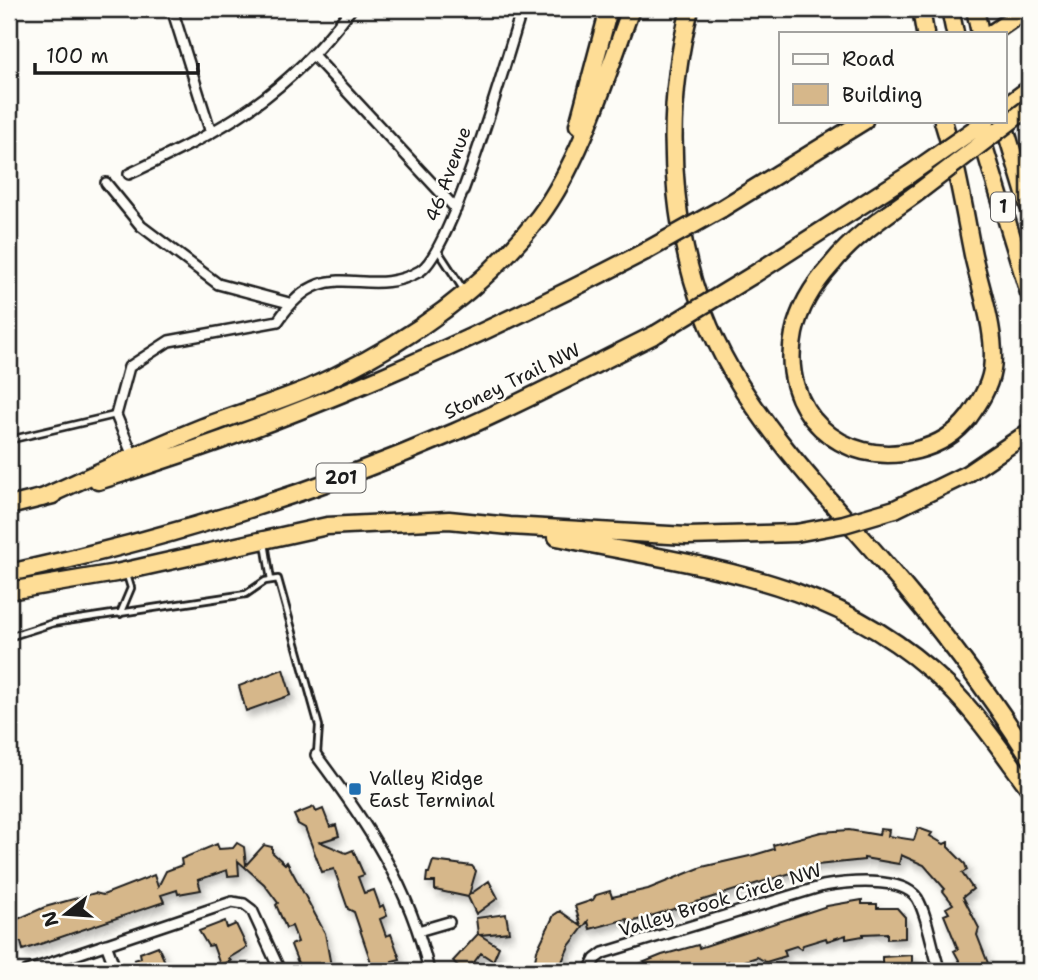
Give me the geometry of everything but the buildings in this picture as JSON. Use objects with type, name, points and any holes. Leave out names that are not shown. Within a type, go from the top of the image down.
[{"type":"highway","points":[[564,173],[609,9]]},
{"type":"highway","points":[[42,498],[133,456],[307,389],[410,336],[465,293],[540,216],[589,122],[631,9]]},
{"type":"highway","points":[[690,9],[675,93],[674,138],[686,248],[703,312],[731,369],[776,437],[952,645],[1029,756]]},
{"type":"highway","points":[[921,9],[925,32]]},
{"type":"highway","points":[[950,9],[955,32]]},
{"type":"highway","points":[[975,9],[980,32]]},
{"type":"highway","points":[[993,32],[1027,9]]},
{"type":"highway","points":[[1006,106],[1029,89]]},
{"type":"highway","points":[[943,122],[953,151],[955,163],[986,311],[992,345],[992,371],[982,399],[961,428],[932,446],[905,453],[874,455],[846,447],[822,430],[807,413],[795,383],[792,359],[794,333],[802,309],[833,262],[866,231],[917,192],[955,163],[1029,107]]},
{"type":"highway","points":[[9,506],[219,443],[339,396],[532,310],[721,209],[862,122]]},
{"type":"highway","name":"1","points":[[977,122],[1029,293]]},
{"type":"highway","name":"Stoney Trail NW","points":[[9,573],[163,534],[303,492],[455,432],[656,334],[910,174],[985,122]]},
{"type":"highway","name":"1","points":[[1003,122],[1029,206]]},
{"type":"highway","points":[[9,591],[125,571],[327,526],[408,520],[449,520],[510,526],[726,537],[796,533],[844,524],[895,509],[967,474],[1029,432]]},
{"type":"highway","points":[[510,526],[732,572],[802,592],[879,629],[948,685],[987,731],[1029,789]]},
{"type":"street","points":[[173,9],[211,133]]},
{"type":"street","name":"46 Avenue","points":[[116,415],[128,367],[169,341],[278,321],[289,303],[311,286],[348,279],[395,282],[423,270],[451,225],[522,9]]},
{"type":"street","points":[[129,174],[211,133],[262,100],[293,76],[313,55],[345,11]]},
{"type":"street","points":[[313,55],[456,209]]},
{"type":"street","points":[[106,183],[141,226],[218,284],[289,303]]},
{"type":"street","points":[[116,415],[133,456]]},
{"type":"street","points":[[316,755],[384,850],[403,889],[429,971]]},
{"type":"street","name":"Valley Brook Circle NW","points":[[589,971],[595,959],[603,953],[823,886],[854,881],[905,888],[916,897],[940,971]]},
{"type":"street","points":[[27,971],[225,903],[238,902],[248,906],[258,920],[281,971]]},
{"type":"street","points":[[418,931],[449,922]]},
{"type":"street","points":[[106,944],[116,971]]},
{"type":"lane","points":[[436,248],[465,293]]},
{"type":"lane","points":[[9,440],[116,415]]},
{"type":"lane","points":[[265,538],[271,580]]},
{"type":"lane","points":[[120,614],[131,588],[125,571]]},
{"type":"lane","points":[[9,637],[53,623],[246,594],[278,579],[320,726],[316,755]]},
{"type":"place","name":"Valley Ridge East Terminal","points":[[355,789]]}]
